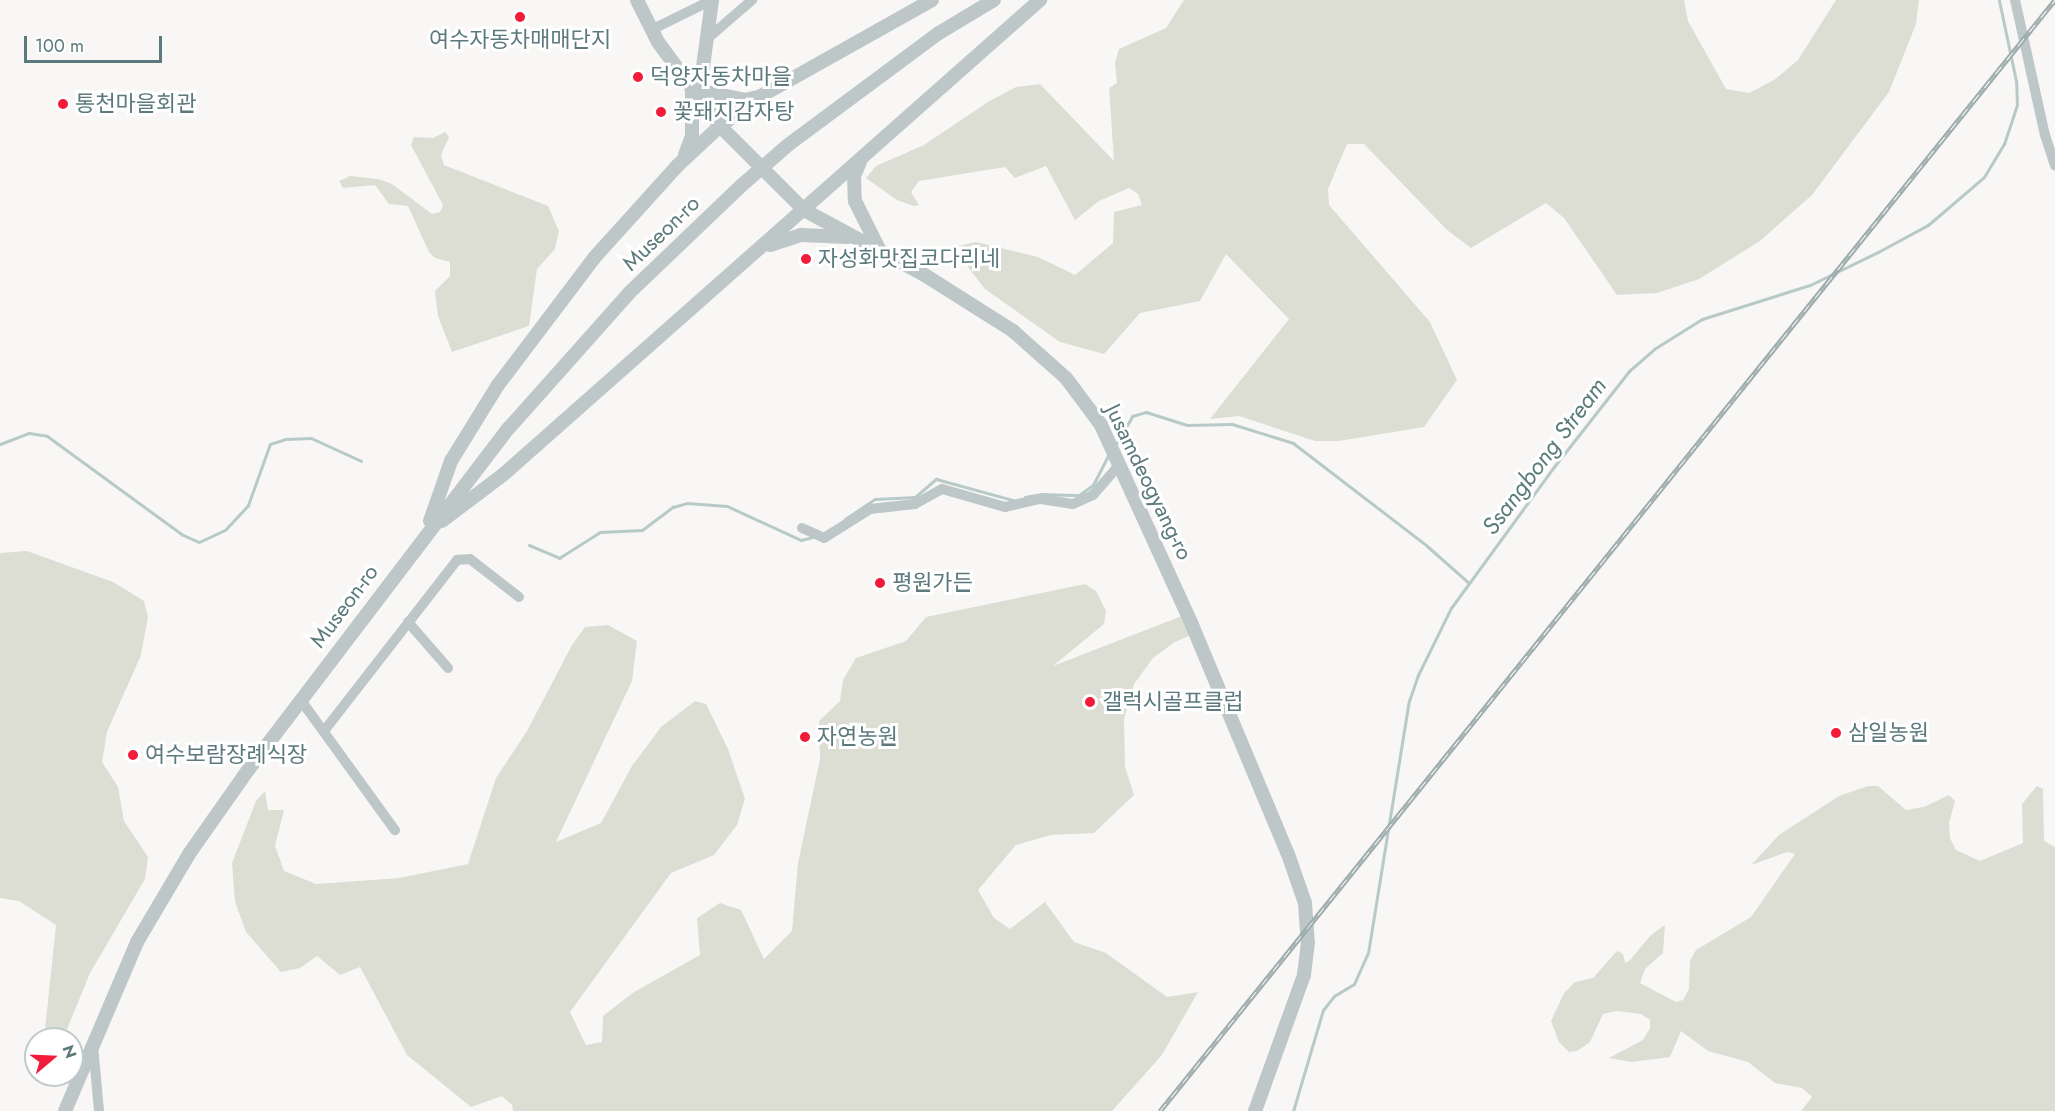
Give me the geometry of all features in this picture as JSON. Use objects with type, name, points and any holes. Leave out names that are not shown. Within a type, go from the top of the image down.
[{"type":"street","name":"Jusamdeogyang-ro","points":[[637,0],[651,30],[720,126],[804,210],[879,249],[988,313],[1027,342],[1076,389],[1110,441],[1192,625],[1288,854],[1305,903],[1308,942],[1304,975],[1255,1111]]},
{"type":"street","points":[[651,30],[712,0]]},
{"type":"street","points":[[678,166],[692,136],[692,89],[703,67],[712,0]]},
{"type":"street","points":[[707,39],[752,0]]},
{"type":"street","points":[[426,533],[451,461],[498,385],[594,258],[678,166],[720,126],[761,96],[932,0]]},
{"type":"street","name":"Museon-ro","points":[[65,1111],[113,989],[162,897],[218,811],[300,699],[508,429],[594,331],[742,185],[788,145],[939,33],[994,0]]},
{"type":"street","points":[[426,533],[504,474],[1040,0]]},
{"type":"street","points":[[2015,0],[2045,135],[2055,165]]},
{"type":"street","points":[[692,89],[745,100],[761,96]]},
{"type":"street","points":[[863,157],[854,176],[855,201],[879,249]]},
{"type":"street","points":[[758,250],[801,235],[856,238]]},
{"type":"street","points":[[802,528],[822,538],[870,509],[915,504],[942,489],[1005,507],[1041,499],[1073,504],[1093,495],[1119,462]]},
{"type":"street","points":[[324,731],[455,562],[463,558],[519,597]]},
{"type":"street","points":[[408,622],[448,668]]},
{"type":"street","points":[[300,699],[395,830]]},
{"type":"street","points":[[92,1042],[99,1111]]},
{"type":"shaded area","points":[[1184,0],[1684,0],[1688,21],[1726,89],[1749,93],[1774,80],[1798,60],[1836,0],[1919,0],[1916,24],[1889,92],[1812,195],[1760,241],[1699,279],[1657,293],[1617,295],[1564,218],[1546,203],[1471,248],[1447,230],[1364,144],[1347,144],[1328,189],[1329,205],[1430,322],[1457,380],[1424,427],[1339,441],[1315,441],[1239,416],[1210,419],[1289,319],[1226,254],[1200,301],[1140,313],[1104,354],[1060,342],[985,289],[958,254],[958,246],[976,242],[1038,257],[1075,275],[1113,243],[1114,212],[1142,205],[1138,194],[1129,188],[1099,201],[1075,220],[1046,166],[1015,178],[1005,167],[919,181],[911,192],[919,205],[914,206],[897,200],[866,178],[876,166],[924,145],[988,102],[1016,87],[1040,84],[1114,161],[1109,88],[1117,83],[1115,63],[1119,49],[1166,28]]},
{"type":"shaded area","points":[[445,132],[449,137],[441,155],[444,165],[548,206],[559,231],[555,249],[537,269],[529,326],[452,352],[438,316],[435,291],[450,276],[450,262],[435,258],[429,252],[408,206],[389,204],[375,185],[343,188],[339,181],[350,176],[378,179],[392,184],[432,214],[440,212],[443,205],[411,145],[414,137],[433,138]]},
{"type":"shaded area","points":[[27,551],[113,582],[144,601],[148,617],[141,655],[107,732],[102,762],[118,787],[124,821],[148,857],[145,879],[90,973],[68,1027],[45,1027],[56,925],[19,901],[0,898],[0,553]]},
{"type":"shaded area","points":[[1085,584],[1096,591],[1106,611],[1104,624],[1053,666],[1187,614],[1196,633],[1175,642],[1153,658],[1134,684],[1124,719],[1125,767],[1134,795],[1094,833],[1051,835],[1016,845],[978,890],[994,918],[1010,929],[1045,902],[1074,942],[1106,953],[1167,997],[1198,992],[1162,1055],[1112,1111],[513,1111],[512,1105],[502,1096],[471,1107],[407,1055],[360,967],[340,975],[317,956],[300,968],[281,972],[246,932],[235,902],[232,863],[256,801],[265,791],[268,810],[284,810],[275,846],[284,871],[316,884],[399,878],[468,864],[496,778],[527,731],[572,645],[585,627],[608,625],[637,641],[632,681],[556,842],[601,823],[632,766],[661,727],[695,701],[706,704],[728,749],[745,799],[737,825],[714,855],[671,873],[570,1012],[586,1045],[602,1042],[603,1016],[634,992],[700,955],[697,918],[720,903],[741,910],[764,959],[792,931],[798,863],[820,759],[819,721],[840,701],[843,680],[856,658],[906,641],[926,617]]},
{"type":"shaded area","points":[[1868,786],[1878,786],[1906,810],[1924,807],[1949,795],[1955,801],[1949,823],[1950,838],[1956,850],[1980,861],[2023,843],[2022,804],[2037,786],[2043,789],[2044,841],[2055,847],[2055,1111],[1801,1111],[1812,1097],[1802,1088],[1775,1083],[1748,1062],[1708,1051],[1681,1031],[1670,1057],[1631,1062],[1609,1058],[1643,1040],[1650,1028],[1650,1020],[1641,1014],[1617,1011],[1603,1014],[1590,1042],[1577,1051],[1569,1052],[1559,1042],[1551,1021],[1564,993],[1575,982],[1593,978],[1617,951],[1623,954],[1625,963],[1630,960],[1651,935],[1665,925],[1663,953],[1645,969],[1640,983],[1676,1002],[1683,1000],[1689,989],[1690,961],[1696,950],[1751,917],[1795,854],[1787,852],[1751,865],[1779,835],[1839,796]]},
{"type":"waterway","name":"Ssangbong Stream","points":[[1293,1111],[1323,1010],[1334,996],[1354,984],[1368,953],[1409,701],[1418,675],[1451,608],[1553,468],[1629,371],[1654,349],[1702,319],[1810,285],[1878,252],[1928,225],[1984,177],[2004,144],[2017,105],[2016,81],[1999,0]]},
{"type":"waterway","points":[[1115,446],[1132,416],[1146,412],[1187,425],[1232,424],[1293,443],[1427,546],[1469,583]]},
{"type":"waterway","points":[[0,444],[29,433],[47,436],[183,535],[199,542],[225,530],[248,505],[270,444],[285,439],[311,438],[361,461]]},
{"type":"waterway","points":[[1025,497],[1042,494],[1079,495],[1093,485],[1109,454]]},
{"type":"waterway","points":[[845,519],[875,499],[915,497],[936,479],[1013,500]]},
{"type":"waterway","points":[[529,545],[559,558],[600,532],[642,530],[673,507],[687,503],[727,506],[801,540],[813,537]]},
{"type":"railway","points":[[1160,1111],[2055,0]]},
{"type":"place","name":"여수자동차매매단지","points":[[520,17]]},
{"type":"place","name":"덕양자동차마을","points":[[638,77]]},
{"type":"place","name":"통천마을회관","points":[[63,104]]},
{"type":"place","name":"꽃돼지감자탕","points":[[661,112]]},
{"type":"place","name":"자성화맛집코다리네","points":[[806,259]]},
{"type":"place","name":"평원가든","points":[[880,583]]},
{"type":"place","name":"갤럭시골프클럽","points":[[1090,702]]},
{"type":"place","name":"삼일농원","points":[[1836,733]]},
{"type":"place","name":"자연농원","points":[[805,737]]},
{"type":"place","name":"여수보람장례식장","points":[[133,755]]}]
